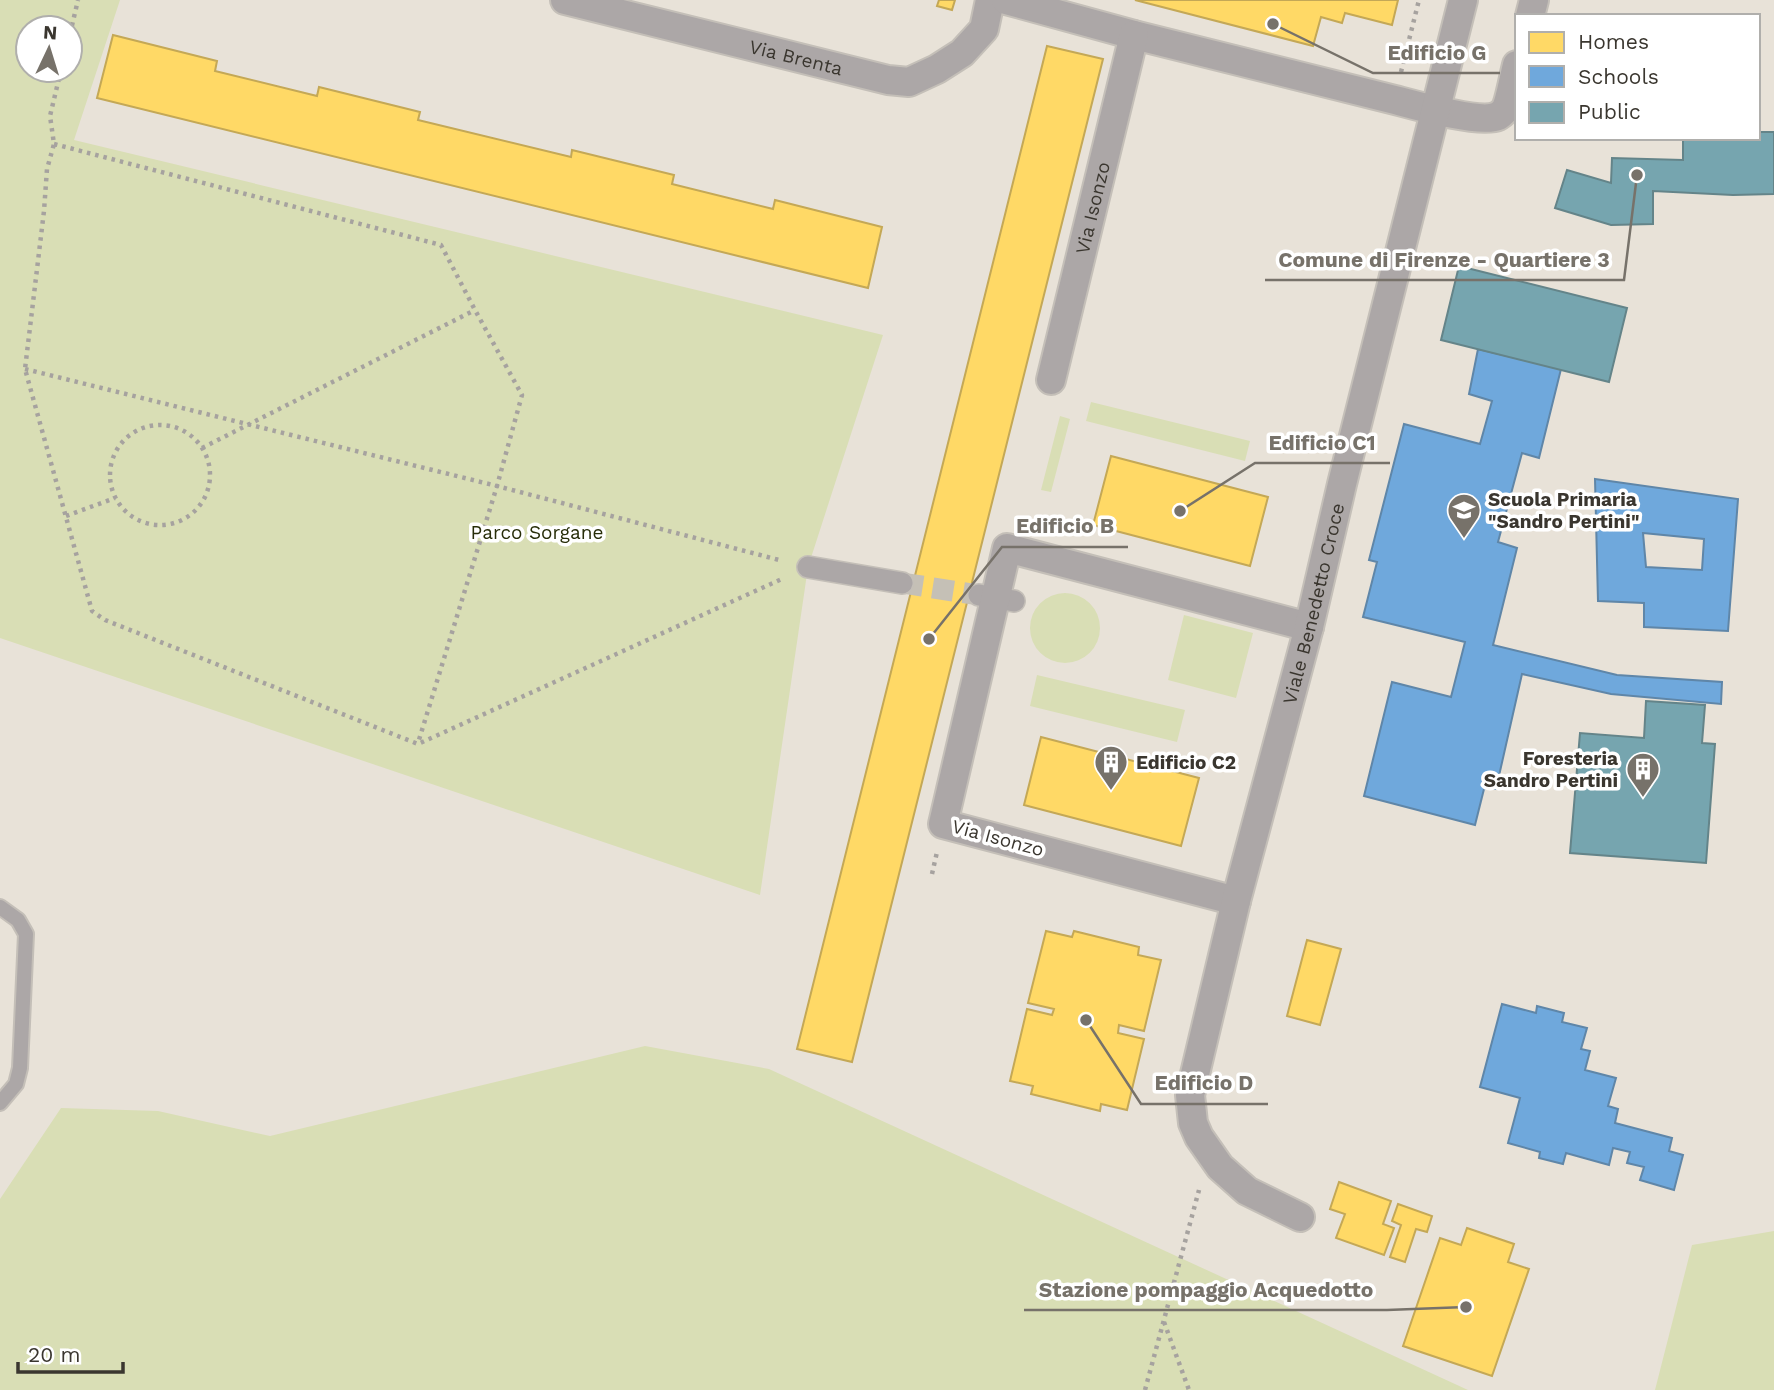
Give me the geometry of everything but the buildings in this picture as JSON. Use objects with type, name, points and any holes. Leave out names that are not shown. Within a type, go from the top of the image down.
[{"type":"street","name":"Via Brenta","points":[[565,0],[888,80],[909,82],[962,53],[984,29],[990,0]]},
{"type":"street","points":[[1006,0],[1134,35],[1435,110],[1473,117],[1497,116],[1506,109],[1515,73]]},
{"type":"street","name":"Viale Benedetto Croce","points":[[1209,1152],[1193,1123],[1190,1095],[1236,901],[1309,627],[1463,0]]},
{"type":"street","name":"Via Isonzo","points":[[1051,380],[1134,35]]},
{"type":"street","name":"Via Isonzo","points":[[1236,901],[943,824],[1007,548],[1309,627]]},
{"type":"street","points":[[808,568],[902,583]]},
{"type":"street","points":[[1209,1152],[1220,1167],[1247,1191],[1300,1217]]},
{"type":"lane","points":[[0,907],[18,920],[26,934],[20,1068],[16,1084],[0,1103]]},
{"type":"path","points":[[1395,100],[1419,0]]},
{"type":"path","points":[[58,84],[50,116],[54,144],[47,169],[25,369],[92,611],[105,620],[418,744],[808,568]]},
{"type":"path","points":[[54,144],[442,245],[522,395],[418,744]]},
{"type":"path","points":[[202,448],[475,310]]},
{"type":"path","points":[[25,369],[497,486],[808,568]]},
{"type":"path","points":[[160,424],[183,430],[202,448],[209,464],[208,489],[202,502],[183,520],[166,525],[153,524],[129,515],[115,498],[109,476],[112,458],[121,442],[136,430],[160,424]]},
{"type":"path","points":[[65,516],[115,498]]},
{"type":"path","points":[[1145,1390],[1209,1152]]},
{"type":"path","points":[[1163,1321],[1189,1390]]},
{"type":"green space","name":"Parco Sorgane","points":[[0,0],[120,0],[74,140],[883,335],[808,567],[760,895],[0,638]]},
{"type":"green space","points":[[1091,402],[1250,441],[1245,461],[1086,421]]},
{"type":"green space","points":[[1060,416],[1070,419],[1051,492],[1041,490]]},
{"type":"green space","points":[[1072,593],[1085,599],[1094,608],[1098,614],[1098,642],[1090,653],[1079,661],[1058,663],[1040,653],[1032,642],[1030,621],[1040,603],[1051,595]]},
{"type":"green space","points":[[1184,615],[1253,633],[1236,698],[1168,680]]},
{"type":"green space","points":[[1037,675],[1185,710],[1177,742],[1030,706]]},
{"type":"green space","points":[[645,1046],[769,1069],[1468,1390],[0,1390],[0,1199],[61,1108],[158,1111],[270,1136]]},
{"type":"green space","points":[[1774,1231],[1774,1390],[1655,1390],[1692,1245]]},
{"type":"tunnel","points":[[902,583],[979,595]]},
{"type":"place","name":"Edificio G","points":[[1273,24]]},
{"type":"place","name":"Comune di Firenze - Quartiere 3","points":[[1637,175]]},
{"type":"place","name":"Edificio C1","points":[[1180,511]]},
{"type":"place","name":"Scuola Primaria \"Sandro Pertini\"","points":[[1464,540]]},
{"type":"place","name":"Edificio B","points":[[929,639]]},
{"type":"place","name":"Edificio C2","points":[[1111,792]]},
{"type":"place","name":"Foresteria Sandro Pertini","points":[[1643,799]]},
{"type":"place","name":"Edificio D","points":[[1086,1020]]},
{"type":"place","name":"Stazione pompaggio Acquedotto","points":[[1466,1307]]}]
